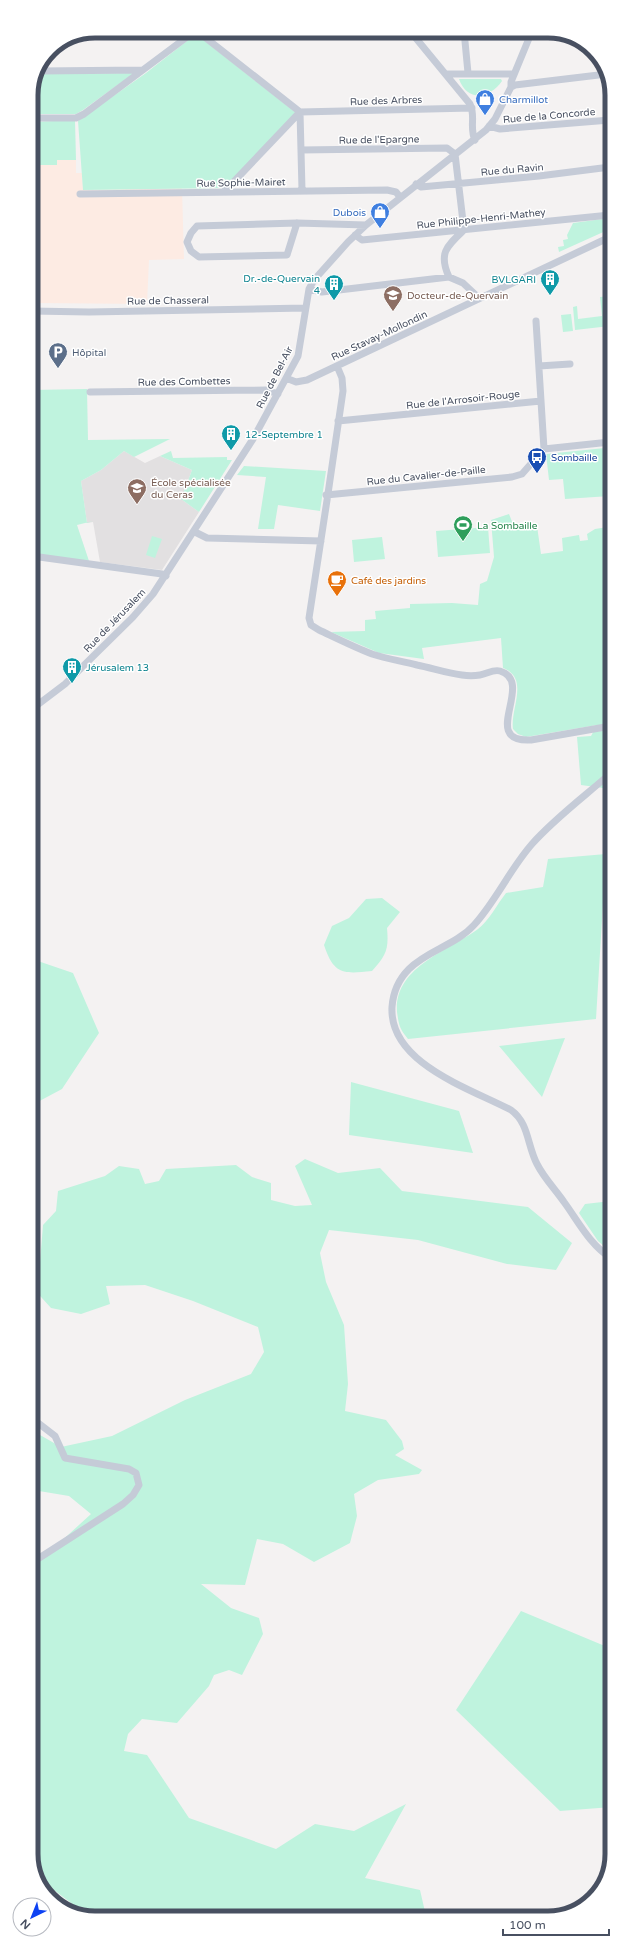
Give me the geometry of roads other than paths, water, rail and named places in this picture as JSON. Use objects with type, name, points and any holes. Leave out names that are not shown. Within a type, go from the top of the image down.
[{"type":"street","points":[[38,118],[76,118],[186,38]]},
{"type":"street","points":[[205,38],[300,112]]},
{"type":"street","points":[[416,38],[472,108],[472,133],[474,140]]},
{"type":"street","points":[[465,38],[468,73]]},
{"type":"street","name":"Rue de Bel-Air","points":[[195,532],[253,438],[278,394],[300,350],[305,308],[309,289],[314,280],[366,225],[416,184],[474,140],[489,126],[511,87],[511,82],[529,38]]},
{"type":"street","points":[[43,71],[142,70]]},
{"type":"street","points":[[446,74],[514,74]]},
{"type":"street","points":[[511,87],[515,85],[601,75]]},
{"type":"street","name":"Rue des Arbres","points":[[300,112],[472,108]]},
{"type":"street","points":[[300,112],[302,190]]},
{"type":"street","points":[[224,192],[300,112]]},
{"type":"street","name":"Rue de la Concorde","points":[[489,126],[500,130],[605,120]]},
{"type":"street","name":"Rue de l'Epargne","points":[[301,150],[447,148],[455,154]]},
{"type":"street","points":[[449,277],[444,267],[444,253],[448,246],[464,230],[457,184],[455,154]]},
{"type":"street","name":"Rue du Ravin","points":[[416,184],[421,187],[457,184],[605,168]]},
{"type":"street","name":"Rue Sophie-Mairet","points":[[80,194],[388,190],[396,192],[400,197]]},
{"type":"street","name":"Rue Philippe-Henri-Mathey","points":[[355,235],[362,240],[605,216]]},
{"type":"street","points":[[297,224],[287,255],[199,257],[191,251],[187,242],[191,233],[197,226],[297,224],[366,225]]},
{"type":"street","name":"Rue Stavay-Mollondin","points":[[286,378],[302,382],[605,239]]},
{"type":"street","points":[[309,289],[322,292],[449,277],[463,283],[478,298]]},
{"type":"street","name":"Rue de Chasseral","points":[[38,311],[305,308]]},
{"type":"street","points":[[536,321],[544,449],[605,443]]},
{"type":"street","points":[[539,366],[570,364]]},
{"type":"street","points":[[337,366],[343,385],[326,495],[309,622],[314,628],[372,654],[455,674],[473,676],[492,671],[501,671],[508,677],[512,686],[512,698],[507,726],[511,735],[518,740],[531,740],[605,727]]},
{"type":"street","name":"Rue des Combettes","points":[[90,392],[266,390],[278,394]]},
{"type":"street","name":"Rue de l'Arrosoir-Rouge","points":[[338,421],[541,401]]},
{"type":"street","name":"Rue du Cavalier-de-Paille","points":[[326,495],[512,477],[522,474],[544,449]]},
{"type":"street","points":[[195,532],[207,538],[321,541]]},
{"type":"street","name":"Rue de Jérusalem","points":[[38,704],[65,684],[133,617],[166,576],[195,532]]},
{"type":"street","points":[[38,557],[162,574],[166,576]]},
{"type":"street","points":[[605,777],[532,844],[510,873],[483,915],[471,929],[456,940],[423,957],[409,969],[398,983],[392,1011],[395,1030],[403,1045],[410,1053],[434,1070],[511,1110],[521,1118],[533,1155],[543,1174],[588,1236],[605,1253]]},
{"type":"street","points":[[38,1423],[55,1436],[65,1458],[129,1469],[136,1474],[139,1485],[133,1495],[123,1504],[38,1559]]},
{"type":"place","name":"Charmillot","points":[[485,116]]},
{"type":"place","name":"Dubois","points":[[380,229]]},
{"type":"place","name":"BVLGARI","points":[[550,296]]},
{"type":"place","name":"Dr.-de-Quervain 4","points":[[334,301]]},
{"type":"place","name":"Docteur-de-Quervain","points":[[393,312]]},
{"type":"place","name":"Hôpital","points":[[58,369]]},
{"type":"place","name":"12-Septembre 1","points":[[231,451]]},
{"type":"place","name":"Sombaille","points":[[537,474]]},
{"type":"place","name":"École spécialisée du Ceras","points":[[137,505]]},
{"type":"place","name":"La Sombaille","points":[[463,542]]},
{"type":"place","name":"Café des jardins","points":[[337,597]]},
{"type":"place","name":"Jérusalem 13","points":[[72,684]]}]
